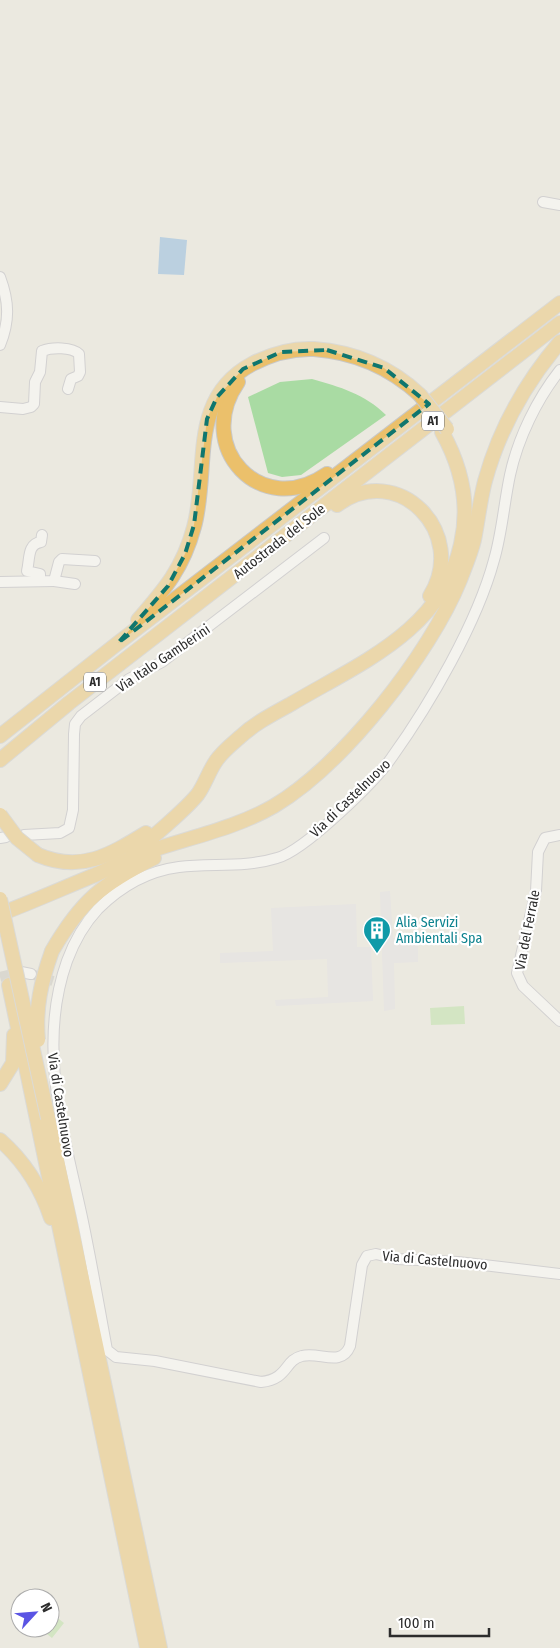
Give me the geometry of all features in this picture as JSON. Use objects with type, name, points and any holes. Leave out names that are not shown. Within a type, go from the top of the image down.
[{"type":"highway","name":"Autostrada del Sole","points":[[0,736],[118,643],[560,304]]},
{"type":"highway","name":"Autostrada del Sole","points":[[0,760],[69,703],[560,323]]},
{"type":"highway","points":[[0,914],[148,851],[234,825],[273,806],[304,787],[338,754],[373,715],[413,663],[444,615],[474,541],[486,480],[497,445],[515,408],[535,374],[560,342]]},
{"type":"highway","points":[[118,643],[168,586],[185,554],[194,525],[207,419],[217,397],[243,369],[281,352],[310,349],[327,350],[358,358],[384,368],[418,397],[444,430],[462,460],[469,488],[471,521],[467,560]]},
{"type":"highway","points":[[371,449],[361,448],[319,480],[287,488],[271,487],[250,478],[233,462],[223,437],[224,408],[240,380],[254,368],[290,356],[324,356],[366,366],[418,397]]},
{"type":"highway","points":[[0,910],[125,857],[141,847],[198,795],[216,761],[240,736],[385,648],[404,635],[429,612],[448,582],[464,532],[463,490],[456,460],[444,430]]},
{"type":"highway","points":[[307,520],[317,520],[346,498],[362,493],[382,492],[406,499],[418,507],[434,525],[442,551],[442,566],[436,587],[421,610],[385,648]]},
{"type":"highway","points":[[0,815],[17,838],[38,855],[64,864],[93,860],[130,843],[175,816]]},
{"type":"highway","points":[[48,1118],[36,1016],[41,984],[52,952],[71,919],[91,897],[116,878],[199,835]]},
{"type":"highway","points":[[0,899],[160,1648]]},
{"type":"highway","points":[[0,941],[147,1648]]},
{"type":"highway","points":[[0,1084],[13,1063],[15,1049],[9,985]]},
{"type":"highway","points":[[0,1140],[18,1159],[46,1202],[71,1280]]},
{"type":"street","points":[[543,202],[560,205]]},
{"type":"street","points":[[0,277],[6,292],[8,310],[6,328],[0,345]]},
{"type":"street","points":[[0,407],[23,409],[34,404],[34,382],[40,372],[42,350],[47,348],[73,349],[80,354],[80,372],[78,376],[71,378],[68,390]]},
{"type":"street","name":"Via di Castelnuovo","points":[[560,370],[551,381],[530,420],[518,450],[511,471],[495,558],[480,601],[418,718],[390,761],[328,824],[280,858],[214,867],[180,867],[134,881],[110,897],[90,918],[73,946],[56,982],[52,1043],[60,1119],[110,1354],[116,1357],[155,1361],[261,1382],[278,1378],[295,1358],[301,1356],[339,1358],[347,1353],[362,1265],[372,1254],[397,1259],[506,1266],[560,1274]]},
{"type":"street","points":[[40,580],[40,574],[27,571],[31,548],[36,542],[41,542],[42,535]]},
{"type":"street","name":"Via Italo Gamberini","points":[[24,834],[60,833],[69,828],[73,810],[75,724],[81,716],[129,679],[162,662],[324,538]]},
{"type":"street","points":[[54,581],[59,562],[62,559],[95,561]]},
{"type":"street","points":[[0,582],[40,580],[75,584]]},
{"type":"street","name":"Via del Ferrale","points":[[560,835],[545,838],[538,852],[536,891],[518,973],[523,986],[560,1021]]},
{"type":"highlighted area","points":[[327,350],[384,368],[429,404],[262,534],[118,643],[168,586],[185,554],[194,525],[207,419],[217,397],[243,369],[281,352]]},
{"type":"shaded area","points":[[390,891],[393,938],[418,939],[418,962],[394,963],[395,1009],[384,1011],[380,892]]},
{"type":"shaded area","points":[[356,904],[357,947],[371,947],[373,1001],[276,1006],[275,1000],[328,997],[327,959],[220,963],[220,953],[273,951],[271,908]]},
{"type":"green space","points":[[312,379],[361,396],[386,415],[301,475],[282,477],[268,473],[248,397],[280,382]]},
{"type":"green space","points":[[464,1006],[465,1024],[431,1025],[430,1008]]},
{"type":"green space","points":[[60,1620],[64,1623],[60,1628]]},
{"type":"water","points":[[160,237],[187,240],[184,275],[158,274]]},
{"type":"tunnel","points":[[0,977],[21,972]]},
{"type":"tunnel","points":[[31,974],[53,981]]},
{"type":"place","name":"Alia Servizi Ambientali Spa","points":[[377,954]]}]
